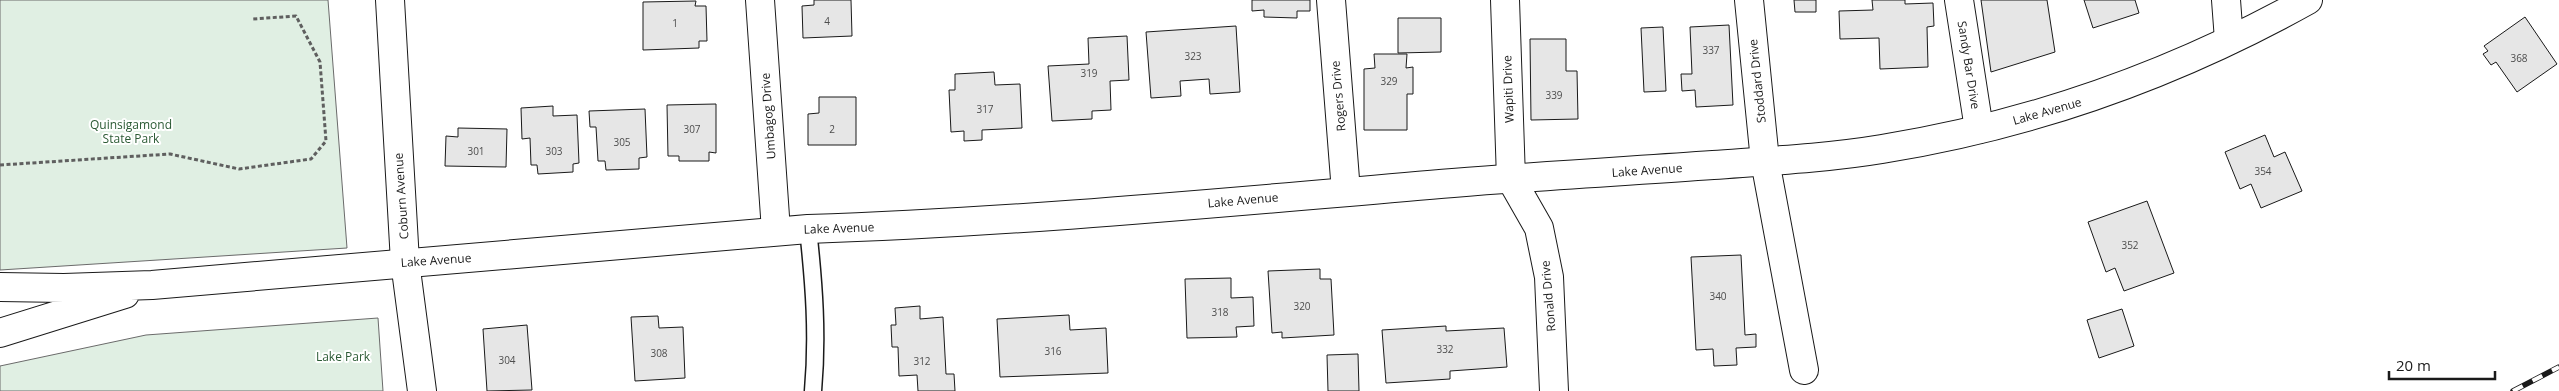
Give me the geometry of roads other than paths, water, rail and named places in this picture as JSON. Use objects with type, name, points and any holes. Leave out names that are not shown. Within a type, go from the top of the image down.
[{"type":"main road","name":"Coburn Avenue","points":[[390,0],[405,262],[422,391]]},
{"type":"main road","name":"Umbagog Drive","points":[[760,0],[776,231]]},
{"type":"main road","name":"Rogers Drive","points":[[1331,0],[1346,192]]},
{"type":"main road","name":"Wapiti Drive","points":[[1505,0],[1511,179]]},
{"type":"main road","name":"Stoddard Drive","points":[[1749,0],[1765,161],[1804,370]]},
{"type":"main road","name":"Sandy Bar Drive","points":[[1959,0],[1980,129]]},
{"type":"main road","points":[[2226,0],[2229,40]]},
{"type":"main road","name":"Lake Avenue","points":[[0,287],[64,288],[152,285],[776,231],[873,227],[1132,209],[1765,161],[1881,150],[1980,129],[2063,108],[2115,90],[2168,69],[2308,0]]},
{"type":"main road","name":"Ronald Drive","points":[[1511,179],[1539,228],[1549,277],[1554,391]]},
{"type":"main road","name":"Lake Avenue","points":[[0,333],[152,285]]},
{"type":"lane","points":[[808,229],[816,295],[816,360],[813,391]]},
{"type":"railway","points":[[2513,391],[2559,367]]},
{"type":"park label","name":"Quinsigamond State Park","points":[[131,131]]},
{"type":"park label","name":"Lake Park","points":[[343,356]]}]
